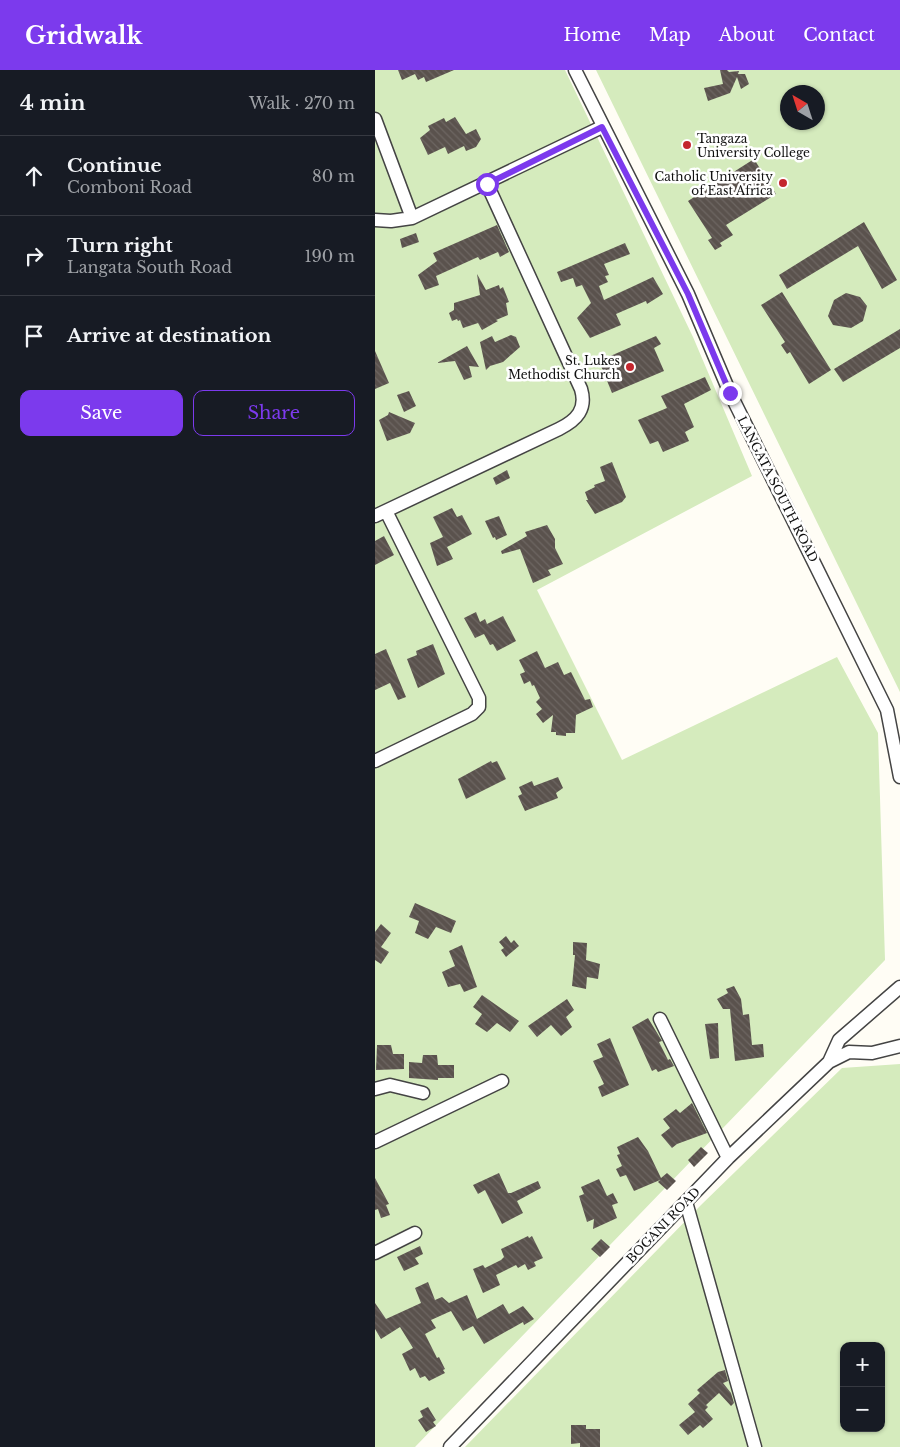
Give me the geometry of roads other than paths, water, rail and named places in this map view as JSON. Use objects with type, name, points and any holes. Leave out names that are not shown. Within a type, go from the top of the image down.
[{"type":"street","name":"LANGATA SOUTH ROAD","points":[[575,70],[602,127],[688,294],[730,393],[887,710],[900,777]]},
{"type":"street","points":[[375,119],[412,218]]},
{"type":"street","points":[[375,220],[399,221],[412,218],[487,184],[602,127]]},
{"type":"street","points":[[375,761],[472,714],[479,707],[479,698],[380,513],[565,426],[576,418],[583,406],[581,389],[487,184]]},
{"type":"street","points":[[829,1062],[839,1040],[900,987]]},
{"type":"street","points":[[660,1019],[728,1158]]},
{"type":"street","name":"BOGANI ROAD","points":[[450,1447],[728,1158],[829,1062],[849,1052],[872,1053],[900,1046]]},
{"type":"street","points":[[375,1142],[502,1081]]},
{"type":"street","points":[[375,1089],[390,1085],[423,1093]]},
{"type":"street","points":[[686,1202],[755,1447]]},
{"type":"street","points":[[375,1253],[415,1233]]},
{"type":"place","name":"Tangaza University College","points":[[687,145]]},
{"type":"place","name":"Catholic University of East Africa","points":[[783,183]]},
{"type":"place","name":"St. Lukes Methodist Church","points":[[630,367]]}]
